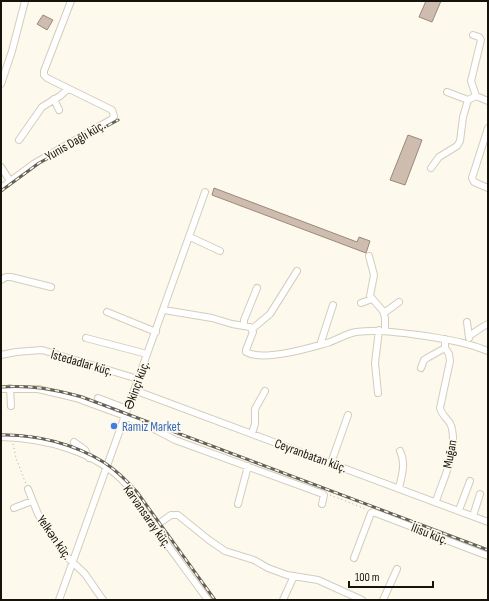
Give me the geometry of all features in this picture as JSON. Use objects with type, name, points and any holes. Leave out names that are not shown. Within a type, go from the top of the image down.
[{"type":"street","points":[[1,84],[12,51],[24,1]]},
{"type":"street","name":"Yunis Dağlı küç.","points":[[1,188],[35,163],[112,119],[114,116],[112,110],[47,78],[44,75],[44,71],[71,1]]},
{"type":"street","points":[[473,35],[482,40],[471,81],[476,96]]},
{"type":"street","points":[[19,140],[42,107],[60,96],[68,88]]},
{"type":"street","points":[[447,92],[468,100],[476,96],[488,100]]},
{"type":"street","points":[[54,100],[59,110]]},
{"type":"street","points":[[431,168],[438,157],[457,146],[460,141],[463,118],[468,100]]},
{"type":"street","points":[[488,128],[472,178],[474,182],[488,188]]},
{"type":"street","points":[[1,167],[10,181]]},
{"type":"street","name":"Əkinçi küç.","points":[[58,600],[206,192]]},
{"type":"street","points":[[190,237],[220,251]]},
{"type":"street","points":[[369,256],[374,275],[370,293],[372,299],[384,313],[382,331],[375,362],[378,393]]},
{"type":"street","points":[[252,329],[270,314],[297,271]]},
{"type":"street","points":[[1,280],[6,277],[11,277],[51,287]]},
{"type":"street","points":[[244,325],[244,320],[257,288]]},
{"type":"street","points":[[361,303],[372,299]]},
{"type":"street","points":[[384,313],[399,302]]},
{"type":"street","points":[[320,345],[333,305]]},
{"type":"street","points":[[164,310],[212,318],[232,324],[244,325],[252,329]]},
{"type":"street","points":[[106,312],[156,332]]},
{"type":"street","points":[[467,322],[469,336],[468,344]]},
{"type":"street","points":[[469,336],[488,324]]},
{"type":"street","points":[[252,329],[253,332],[246,352],[255,356],[281,354],[320,345],[354,332],[382,331],[445,339],[468,344],[488,352]]},
{"type":"street","points":[[86,338],[147,354]]},
{"type":"street","name":"Muğan","points":[[436,501],[450,461],[453,438],[450,422],[441,413],[440,408],[450,361],[449,354],[445,348],[445,339]]},
{"type":"street","points":[[421,368],[427,358],[445,348]]},
{"type":"street","name":"İstedadlar küç.","points":[[1,355],[42,350],[138,379]]},
{"type":"street","points":[[10,388],[11,406]]},
{"type":"street","points":[[1,389],[30,388],[57,392],[76,398],[125,416],[174,440],[323,494],[322,504]]},
{"type":"street","name":"Ceyranbatan küç.","points":[[134,390],[436,501],[488,522]]},
{"type":"street","points":[[252,434],[255,409],[265,391]]},
{"type":"street","points":[[98,398],[127,409]]},
{"type":"street","points":[[331,463],[348,415]]},
{"type":"street","name":"Karvansaray küç.","points":[[1,437],[26,438],[54,445],[89,458],[120,478],[134,493],[154,527],[208,600]]},
{"type":"street","points":[[74,442],[85,450],[89,458]]},
{"type":"street","points":[[399,488],[403,465],[403,458],[400,451]]},
{"type":"street","points":[[238,504],[248,466]]},
{"type":"street","points":[[459,510],[470,481]]},
{"type":"street","name":"Yelkən küç.","points":[[28,489],[38,514],[64,554],[85,574],[103,600]]},
{"type":"street","points":[[473,516],[480,494]]},
{"type":"street","points":[[14,508],[32,501]]},
{"type":"street","points":[[354,558],[372,513]]},
{"type":"street","name":"İlisu küç.","points":[[372,513],[488,556]]},
{"type":"street","points":[[154,527],[171,515],[178,515],[220,549],[254,560],[277,572],[318,580],[362,600]]},
{"type":"street","points":[[383,600],[397,570]]},
{"type":"street","points":[[283,600],[294,576]]},
{"type":"path","points":[[11,437],[16,458],[28,489]]},
{"type":"path","points":[[323,494],[372,513]]},
{"type":"building","points":[[426,1],[441,1],[432,22],[419,17]]},
{"type":"building","points":[[43,15],[53,20],[47,30],[37,24]]},
{"type":"building","points":[[408,135],[422,140],[405,185],[390,180]]},
{"type":"building","points":[[214,188],[357,242],[359,237],[370,241],[366,253],[212,195]]},
{"type":"railway","points":[[1,191],[39,163],[118,120]]},
{"type":"railway","points":[[1,387],[42,388],[82,397],[488,550]]},
{"type":"railway","points":[[1,435],[28,436],[55,442],[81,450],[114,469],[137,492],[215,600]]},
{"type":"place","name":"Ramiz Market","points":[[114,426]]}]
